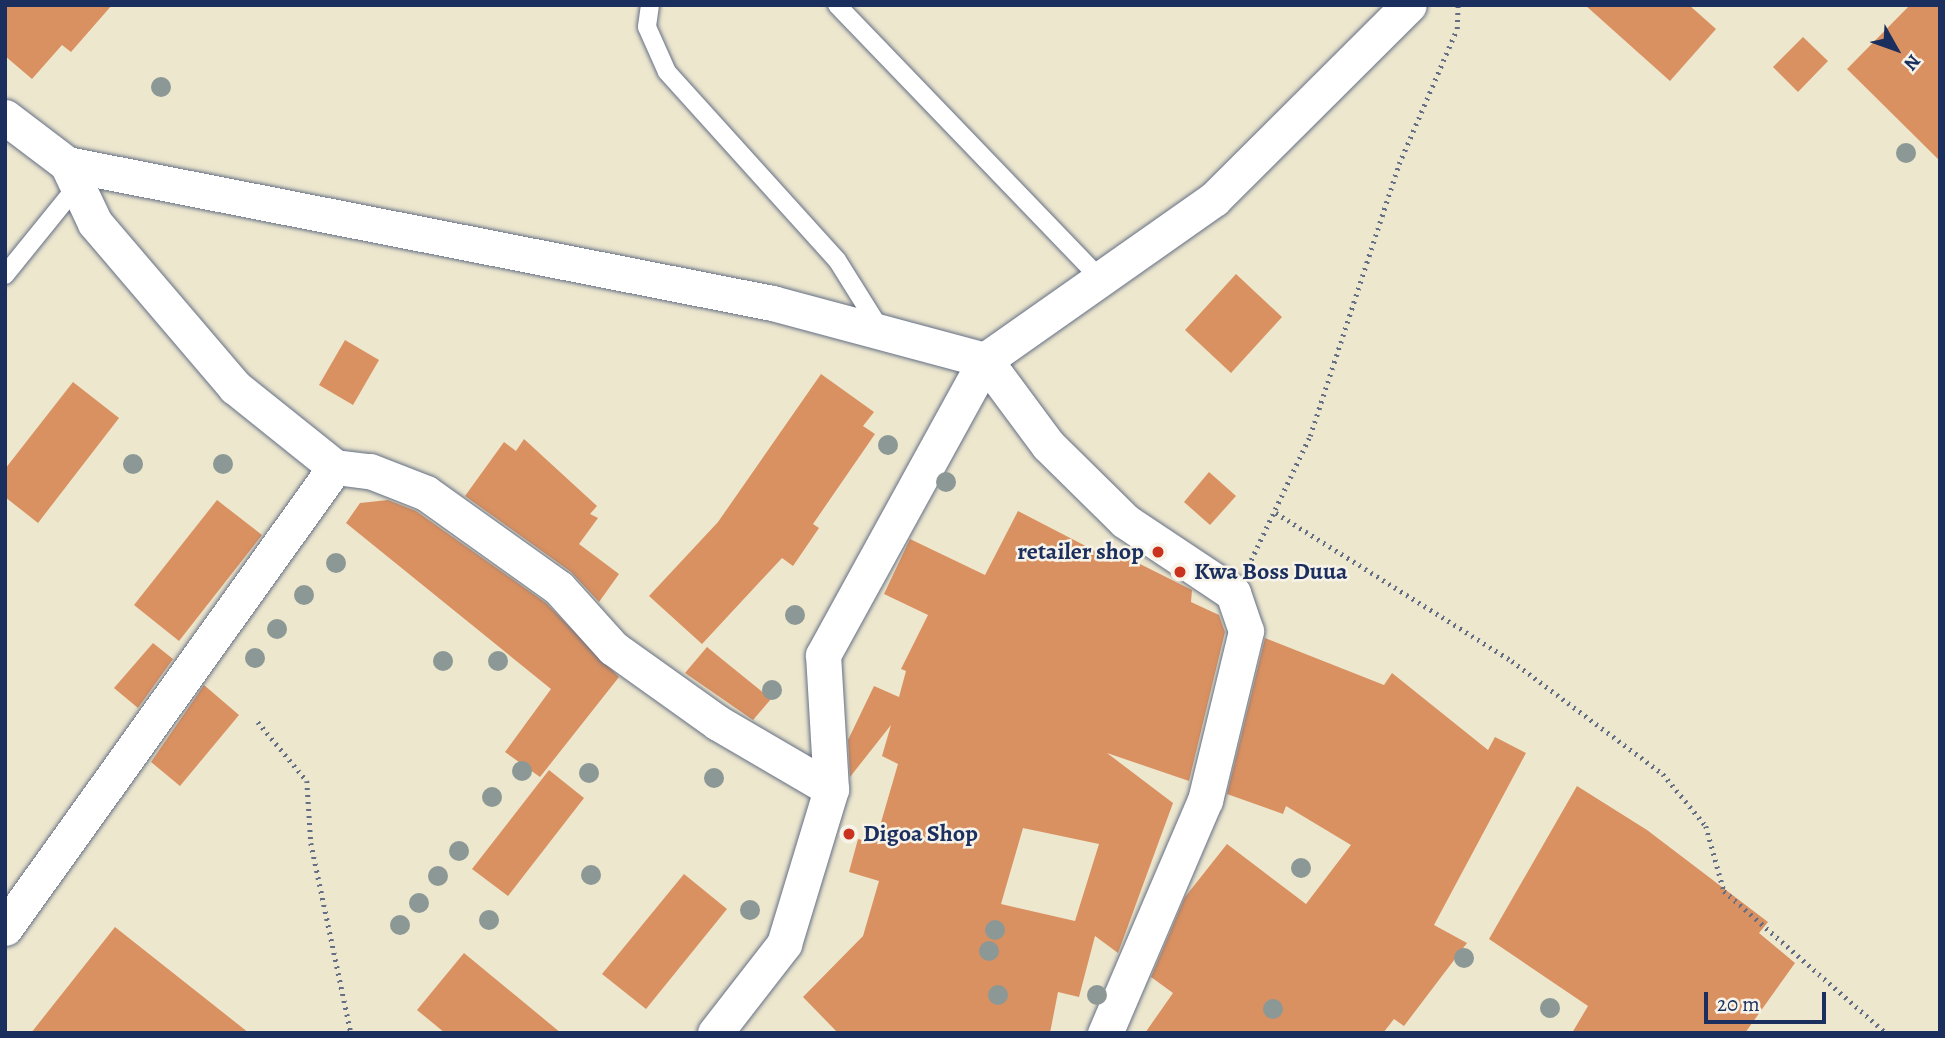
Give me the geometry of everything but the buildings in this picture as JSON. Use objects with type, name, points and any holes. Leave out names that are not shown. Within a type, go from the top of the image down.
[{"type":"street","points":[[715,1033],[784,944],[831,789],[823,655],[985,360],[1099,277],[1214,199],[1409,5]]},
{"type":"street","points":[[5,117],[72,175],[95,223],[157,302],[235,387],[335,467],[370,471],[426,492],[559,588],[613,648],[718,723],[831,789]]},
{"type":"street","points":[[72,175],[879,327],[985,360],[1048,445],[1125,521],[1233,593],[1246,631],[1205,800],[1105,1033]]},
{"type":"street","points":[[5,928],[335,467]]},
{"type":"lane","points":[[650,5],[648,27],[667,72],[837,260],[879,327]]},
{"type":"lane","points":[[838,5],[1099,277]]},
{"type":"lane","points":[[5,275],[72,175]]},
{"type":"path","points":[[1233,593],[1276,513],[1310,436],[1399,164],[1457,29],[1458,5]]},
{"type":"path","points":[[1276,513],[1512,661],[1663,774],[1706,826],[1724,891],[1886,1033]]},
{"type":"path","points":[[258,722],[307,781],[311,844],[351,1033]]},
{"type":"place","name":"retailer shop","points":[[1158,552]]},
{"type":"place","name":"Kwa Boss Duua","points":[[1180,572]]},
{"type":"place","name":"Digoa Shop","points":[[849,834]]}]
